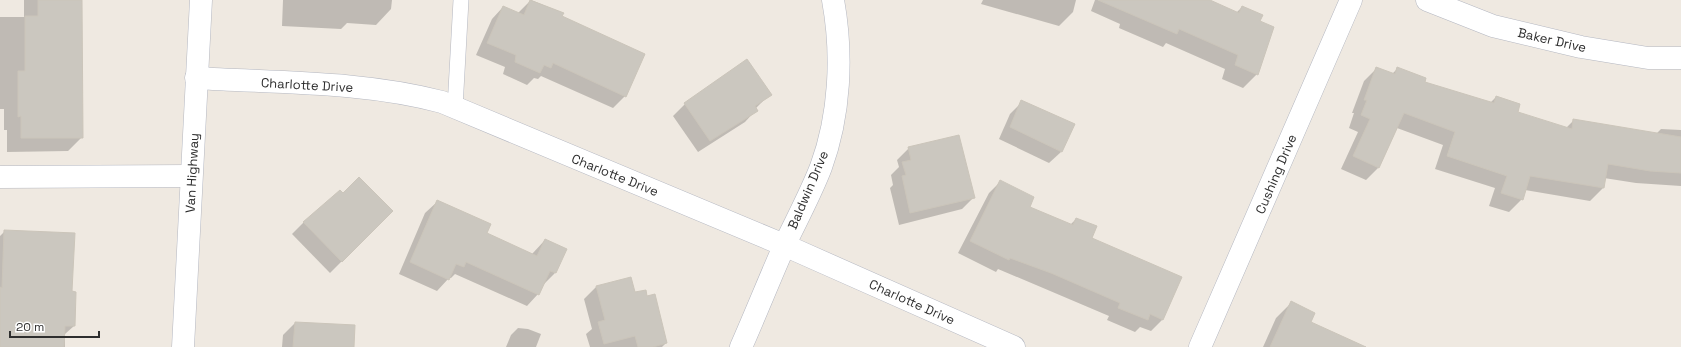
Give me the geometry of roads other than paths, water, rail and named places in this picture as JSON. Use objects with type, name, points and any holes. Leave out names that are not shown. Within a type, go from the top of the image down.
[{"type":"street","name":"Van Highway","points":[[183,347],[201,0]]},
{"type":"street","name":"Baldwin Drive","points":[[741,347],[784,245],[820,168],[831,131],[838,85],[836,14],[833,0]]},
{"type":"street","name":"Cushing Drive","points":[[1200,347],[1351,0]]},
{"type":"street","name":"Baker Drive","points":[[1428,0],[1493,26],[1581,47],[1648,58],[1681,58]]},
{"type":"street","name":"Charlotte Drive","points":[[196,78],[385,90],[420,96],[442,102],[784,245],[1014,347]]},
{"type":"street","points":[[0,177],[191,176]]},
{"type":"lane","points":[[455,108],[461,0]]}]
